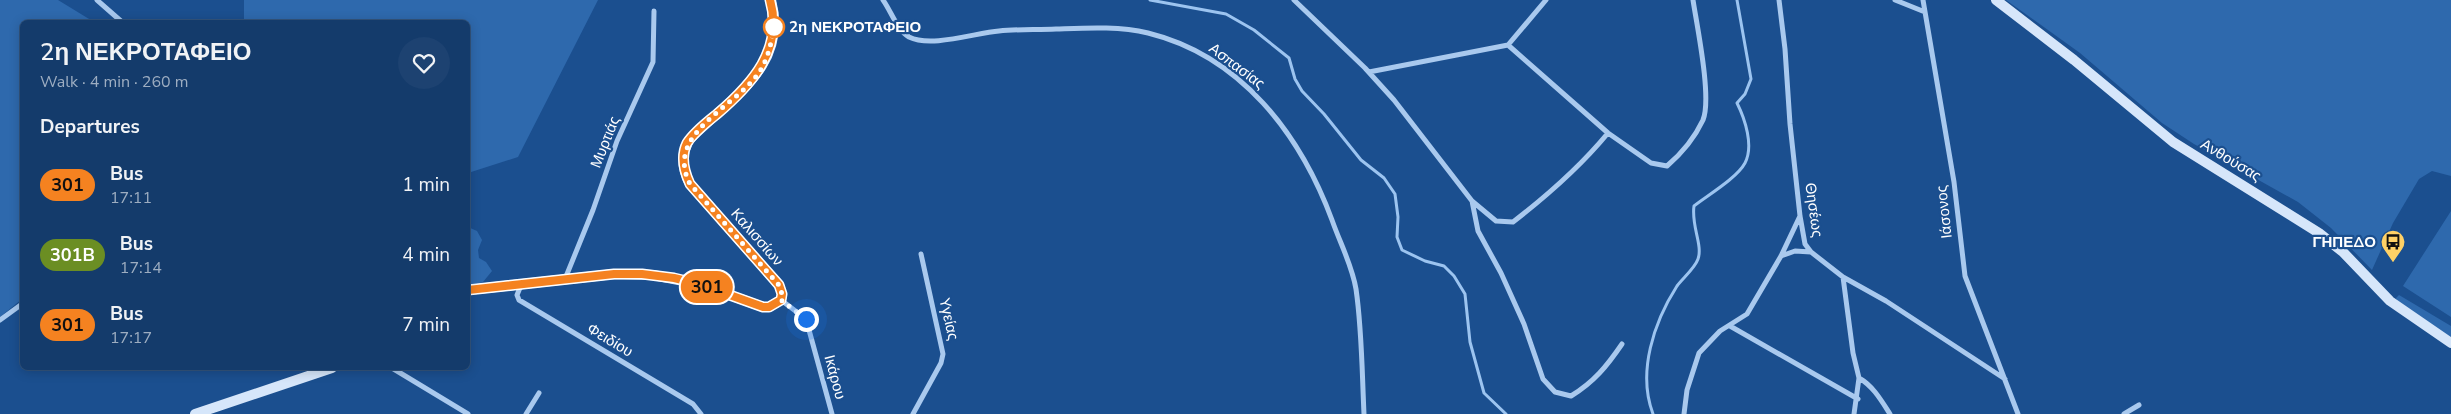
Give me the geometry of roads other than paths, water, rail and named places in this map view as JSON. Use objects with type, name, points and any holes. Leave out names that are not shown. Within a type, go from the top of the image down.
[{"type":"main road","name":"Καλισσίων","points":[[770,0],[774,27],[765,61],[748,86],[690,139],[683,160],[690,184],[779,285],[782,294],[781,300]]},
{"type":"main road","name":"Ανθούσας","points":[[1996,0],[2074,60],[2173,142],[2319,233],[2343,252],[2390,301],[2451,343]]},
{"type":"main road","points":[[470,290],[614,274],[653,275],[699,284],[763,307],[769,307],[781,300]]},
{"type":"main road","points":[[195,414],[326,370]]},
{"type":"street","points":[[97,0],[120,20]]},
{"type":"street","name":"Ασπασίας","points":[[883,0],[897,24],[908,36],[920,40],[935,41],[999,31],[1087,28],[1147,33],[1201,53],[1245,85],[1285,128],[1302,154],[1321,190],[1348,259],[1356,287],[1364,414]]},
{"type":"street","points":[[1294,0],[1369,72],[1394,100],[1472,201],[1496,221],[1513,222],[1575,170],[1608,133]]},
{"type":"street","points":[[1369,72],[1508,45],[1546,0]]},
{"type":"street","points":[[1508,45],[1608,133],[1651,163],[1667,166],[1693,136],[1703,118],[1705,95],[1693,0]]},
{"type":"street","name":"Θησέως","points":[[1778,0],[1785,49],[1790,124],[1800,216],[1805,244],[1811,252],[1843,277],[1886,301],[2005,379]]},
{"type":"street","points":[[1894,0],[1925,12]]},
{"type":"street","name":"Ιάσονος","points":[[1923,0],[1954,182],[1965,276],[2018,414]]},
{"type":"street","name":"Μυρτιάς","points":[[565,279],[591,216],[617,141],[653,62],[654,11]]},
{"type":"street","points":[[1472,201],[1478,231],[1501,273],[1524,324],[1543,379],[1555,392],[1571,396],[1590,384],[1607,366],[1622,344]]},
{"type":"street","points":[[1684,414],[1686,390],[1699,353],[1720,331],[1747,314],[1781,256],[1800,216]]},
{"type":"street","points":[[1781,256],[1795,251],[1811,252]]},
{"type":"street","name":"Υγείας","points":[[913,414],[941,363],[943,354],[921,254]]},
{"type":"street","points":[[1843,277],[1853,353],[1859,378],[1858,399],[1854,414]]},
{"type":"street","name":"Φειδίου","points":[[522,283],[517,296],[519,300],[693,404],[701,414]]},
{"type":"street","name":"Ικάρου","points":[[781,300],[806,319],[832,414]]},
{"type":"street","points":[[0,320],[20,305]]},
{"type":"street","points":[[1730,326],[1858,399]]},
{"type":"street","points":[[395,370],[468,414]]},
{"type":"street","points":[[1859,378],[1866,382],[1879,397],[1890,414]]},
{"type":"street","points":[[526,414],[539,393]]},
{"type":"street","points":[[2124,414],[2139,405]]},
{"type":"waterway","points":[[1150,0],[1226,14],[1254,30],[1289,58],[1295,79],[1302,91],[1324,114],[1361,160],[1384,178],[1395,194],[1398,217],[1397,237],[1402,250],[1425,261],[1444,266],[1454,276],[1465,294],[1470,342],[1484,393],[1506,414]]},
{"type":"waterway","points":[[1653,414],[1648,398],[1647,381],[1650,348],[1661,315],[1669,300],[1677,286],[1698,259],[1699,248],[1694,221],[1694,206],[1736,175],[1748,156],[1749,141],[1743,117],[1737,103],[1745,94],[1751,79],[1737,0]]},
{"type":"place","name":"2η ΝΕΚΡΟΤΑΦΕΙΟ","points":[[774,27]]},
{"type":"place","name":"ΓΗΠΕΔΟ","points":[[2393,263]]}]
